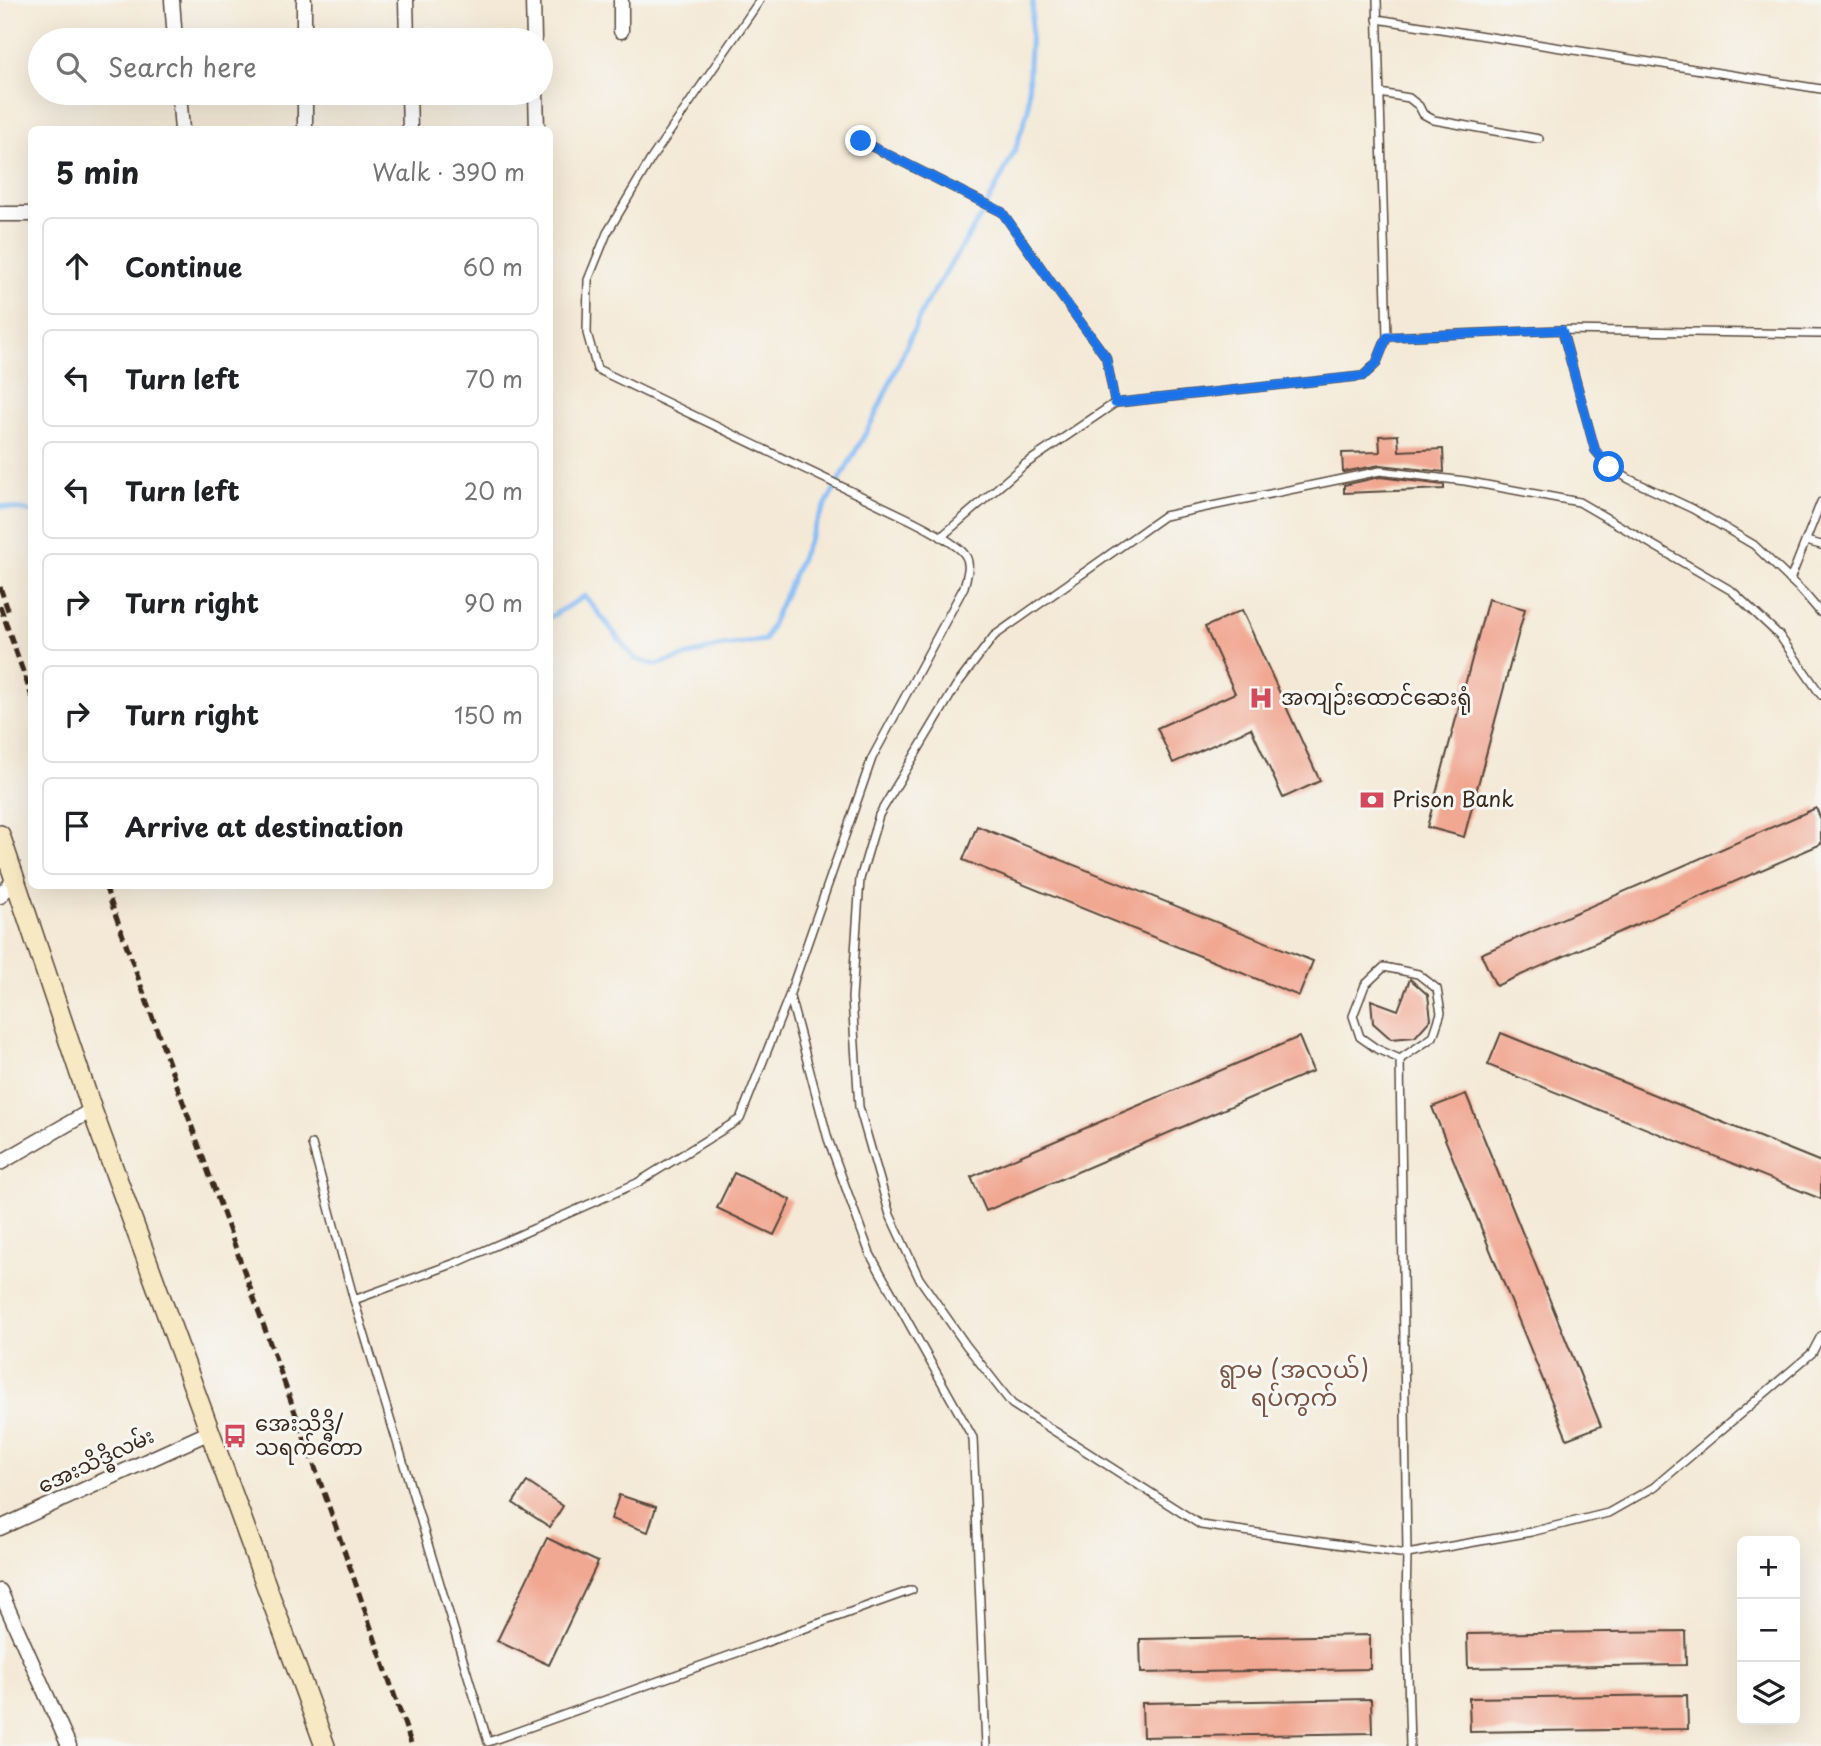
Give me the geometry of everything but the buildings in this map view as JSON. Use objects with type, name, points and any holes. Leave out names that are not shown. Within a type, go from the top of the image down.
[{"type":"main road","points":[[0,835],[92,1110],[325,1746]]},
{"type":"street","points":[[172,0],[174,28]]},
{"type":"street","points":[[304,0],[304,28]]},
{"type":"street","points":[[406,0],[407,28]]},
{"type":"street","points":[[533,0],[534,28]]},
{"type":"street","points":[[621,0],[621,31]]},
{"type":"street","points":[[181,105],[182,126]]},
{"type":"street","points":[[304,105],[305,126]]},
{"type":"street","points":[[409,105],[410,126]]},
{"type":"street","points":[[536,105],[537,126]]},
{"type":"street","points":[[0,214],[28,214]]},
{"type":"street","points":[[0,896],[15,879]]},
{"type":"street","points":[[0,1163],[92,1110]]},
{"type":"street","name":"အေးသိဒ္ဓိလမ်း","points":[[0,1528],[210,1432]]},
{"type":"street","points":[[0,1591],[69,1746]]},
{"type":"lane","points":[[354,1300],[458,1262],[637,1183],[740,1119],[789,996],[872,758],[964,587],[969,568],[965,555],[941,537],[597,369],[587,333],[588,280],[607,233],[651,159],[760,0]]},
{"type":"lane","points":[[941,537],[1024,466],[1115,403],[1363,376],[1376,364],[1387,337],[1377,0]]},
{"type":"lane","points":[[1377,19],[1821,89]]},
{"type":"lane","points":[[1380,93],[1409,98],[1419,106],[1423,114],[1434,120],[1539,139]]},
{"type":"lane","points":[[861,141],[1002,212],[1106,357],[1115,403]]},
{"type":"lane","points":[[1387,337],[1562,330],[1821,334]]},
{"type":"lane","points":[[1562,330],[1595,450],[1609,467],[1693,509],[1754,545],[1821,613]]},
{"type":"lane","points":[[1821,695],[1779,635],[1732,591],[1579,502],[1465,481],[1380,471],[1164,516],[994,636],[956,685],[879,815],[860,879],[852,998],[859,1107],[890,1215],[919,1278],[965,1345],[1012,1404],[1201,1525],[1407,1554],[1531,1532],[1608,1513],[1654,1488],[1812,1353],[1821,1336]]},
{"type":"lane","points":[[1790,580],[1821,502]]},
{"type":"lane","points":[[1806,541],[1821,545]]},
{"type":"lane","points":[[1384,967],[1418,974],[1437,989],[1441,1013],[1433,1037],[1400,1059],[1377,1049],[1360,1037],[1353,1016],[1365,985],[1384,967]]},
{"type":"lane","points":[[789,996],[828,1139],[870,1254],[972,1438],[986,1746]]},
{"type":"lane","points":[[1400,1059],[1410,1746]]},
{"type":"lane","points":[[312,1144],[354,1300],[488,1742],[912,1590]]},
{"type":"waterway","points":[[553,615],[585,596],[635,659],[656,665],[717,647],[765,640],[819,517],[874,418],[925,305],[983,213],[1015,150],[1028,110],[1033,0]]},
{"type":"waterway","points":[[0,506],[28,511]]},
{"type":"railway","points":[[0,587],[9,613]]},
{"type":"railway","points":[[0,606],[28,686]]},
{"type":"railway","points":[[106,889],[327,1501],[412,1746]]},
{"type":"place","name":"အကျဉ်းထောင်ဆေးရုံ","points":[[1261,698]]},
{"type":"place","name":"Prison Bank","points":[[1372,800]]},
{"type":"place","name":"အေးသိဒ္ဓိ/ သရက်တော","points":[[235,1436]]},
{"type":"district","name":"ရွာမ (အလယ်) ရပ်ကွက်","points":[[1294,1384]]},
{"type":"route","points":[[861,141],[1002,212],[1106,357],[1115,403],[1363,376],[1376,364],[1387,337],[1562,330],[1595,450],[1609,467]]}]
